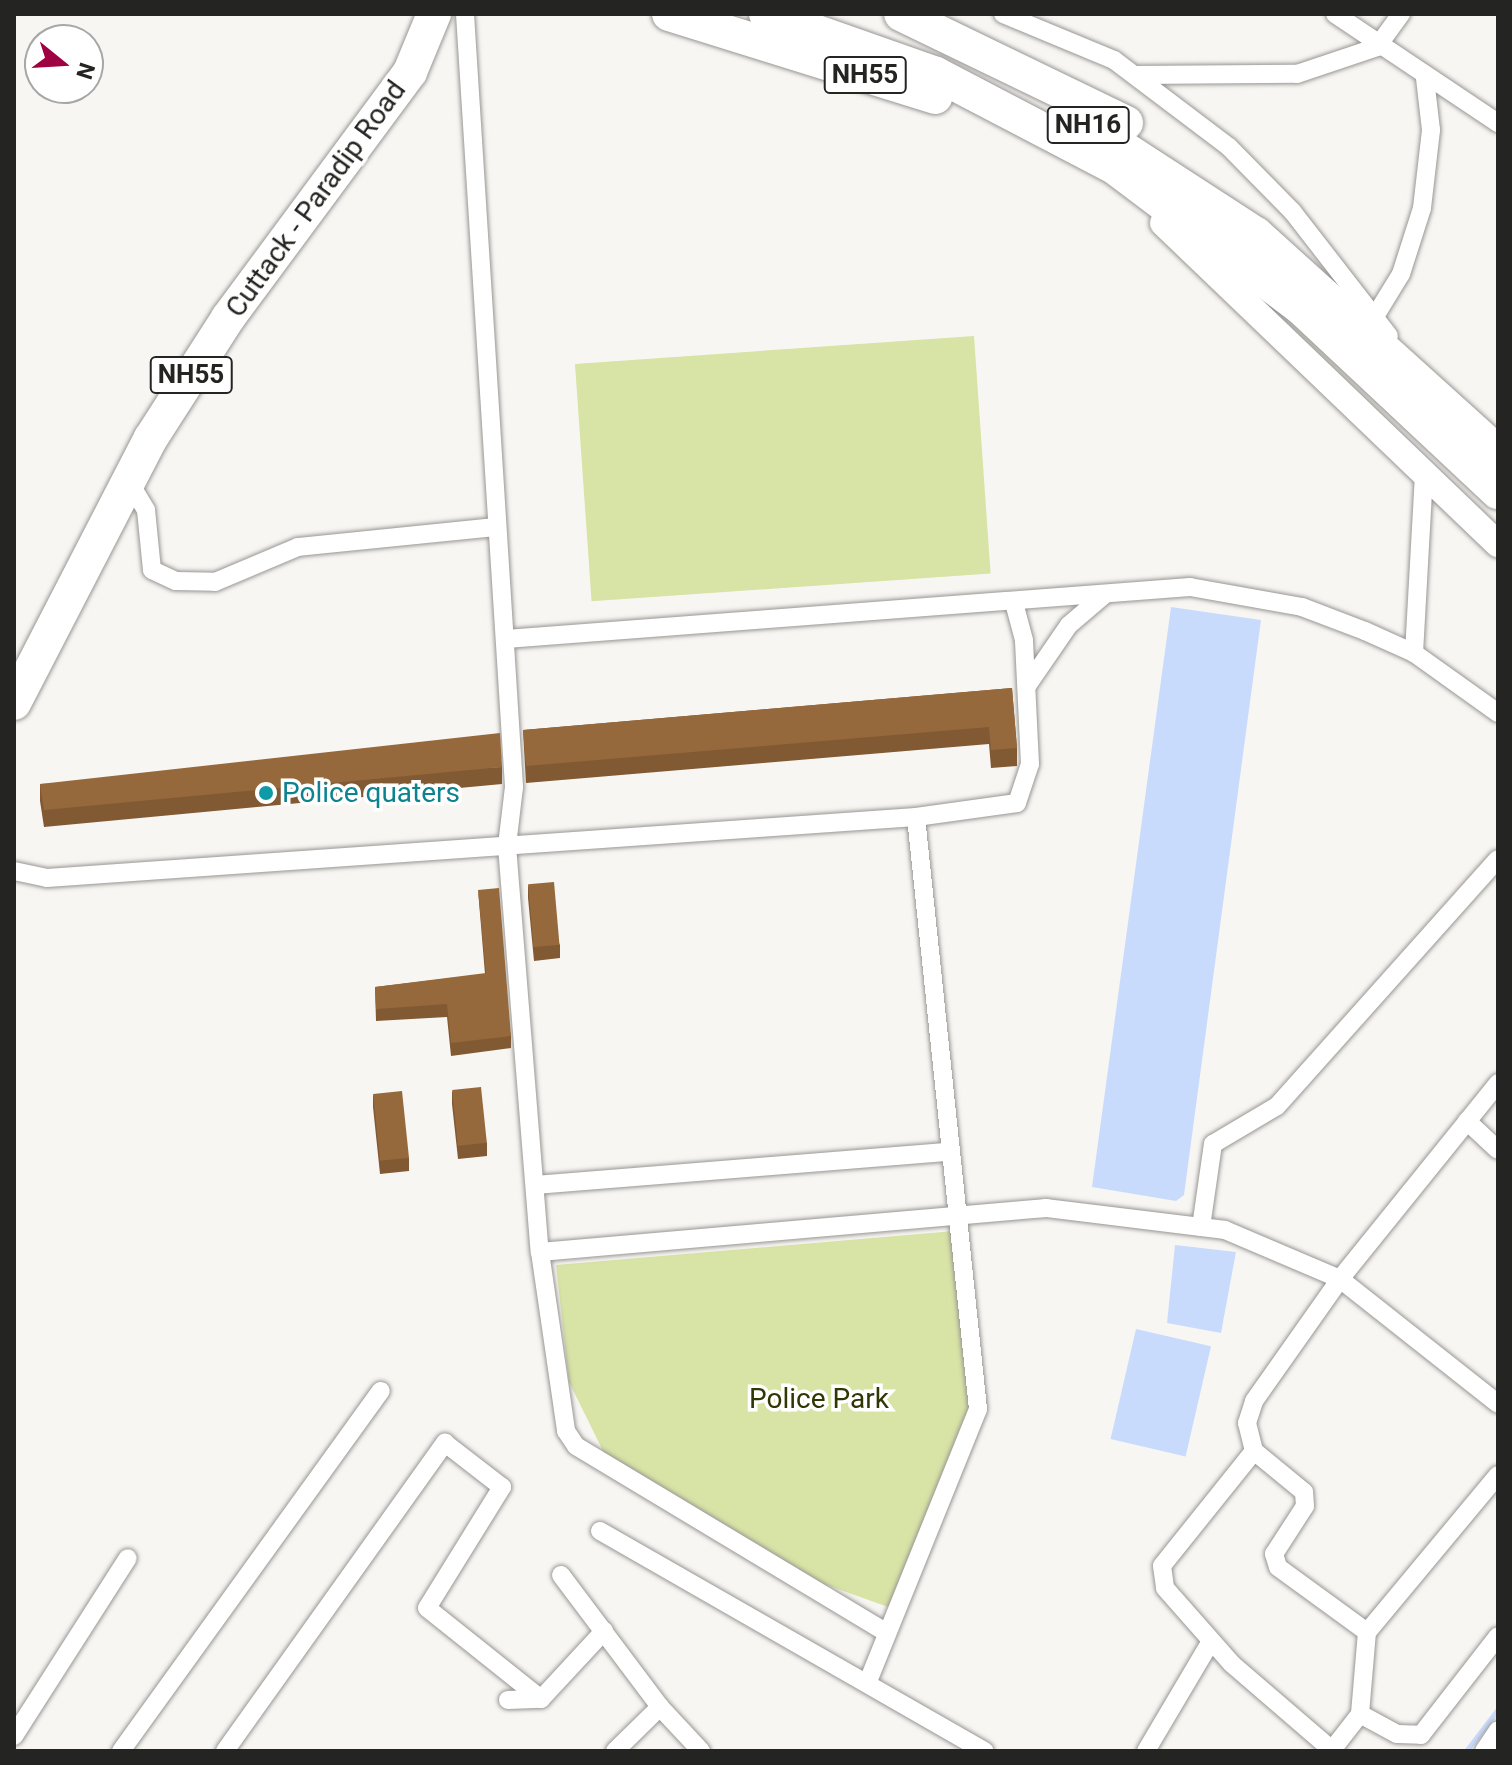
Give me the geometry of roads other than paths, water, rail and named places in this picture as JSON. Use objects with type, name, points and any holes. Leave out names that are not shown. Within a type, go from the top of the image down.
[{"type":"highway","name":"Cuttack - Paradip Road","points":[[410,14],[410,72]]},
{"type":"highway","name":"Cuttack - Paradip Road","points":[[14,703],[128,480],[228,318],[410,72],[434,14]]},
{"type":"highway","name":"NH55","points":[[669,14],[1061,137]]},
{"type":"highway","name":"NH16","points":[[766,14],[936,74],[1061,137],[1180,211],[1300,307],[1498,492]]},
{"type":"highway","name":"NH16","points":[[835,14],[1025,90],[1129,147],[1321,287],[1498,453]]},
{"type":"highway","name":"NH55","points":[[901,14],[992,52],[1174,150],[1252,207],[1294,247],[1321,287]]},
{"type":"street","points":[[465,14],[494,527],[506,639],[514,787],[507,846],[540,1252],[566,1431],[576,1446],[887,1633]]},
{"type":"street","points":[[1003,14],[1135,75],[1229,147],[1292,211],[1374,318],[1447,404],[1498,435]]},
{"type":"street","points":[[1335,14],[1377,47],[1498,123]]},
{"type":"street","points":[[1135,75],[1297,74],[1377,47],[1401,14]]},
{"type":"street","points":[[1374,318],[1401,274],[1422,208],[1431,130],[1425,78]]},
{"type":"street","points":[[1061,137],[1199,253],[1498,544]]},
{"type":"street","points":[[1414,653],[1424,472]]},
{"type":"street","points":[[128,480],[146,510],[152,570],[176,581],[215,582],[298,547],[494,527]]},
{"type":"street","points":[[506,639],[1014,603],[1190,587],[1241,592],[1302,607],[1414,653],[1498,713]]},
{"type":"street","points":[[1027,686],[1069,625],[1104,595]]},
{"type":"street","points":[[14,871],[47,878],[916,817],[1017,803],[1030,764],[1027,686],[1014,603]]},
{"type":"street","points":[[869,1679],[978,1409],[955,1214],[916,817]]},
{"type":"street","points":[[1201,1227],[1213,1144],[1277,1106],[1498,859]]},
{"type":"street","points":[[1367,1632],[1278,1567],[1274,1554],[1305,1506],[1304,1492],[1254,1451],[1247,1423],[1254,1401],[1340,1279],[1498,1083]]},
{"type":"street","points":[[1467,1121],[1498,1150]]},
{"type":"street","points":[[535,1185],[949,1152]]},
{"type":"street","points":[[540,1252],[1046,1208],[1201,1227],[1286,1251],[1340,1279],[1498,1404]]},
{"type":"street","points":[[121,1751],[381,1391]]},
{"type":"street","points":[[225,1751],[445,1443],[502,1487],[427,1608],[541,1699]]},
{"type":"street","points":[[1254,1451],[1162,1566],[1165,1588],[1211,1641],[1332,1751],[1360,1714],[1367,1632],[1498,1475]]},
{"type":"street","points":[[600,1531],[869,1679],[984,1751]]},
{"type":"street","points":[[14,1736],[128,1558]]},
{"type":"street","points":[[561,1575],[660,1707],[701,1751]]},
{"type":"street","points":[[508,1700],[541,1699],[604,1631]]},
{"type":"street","points":[[1360,1714],[1397,1734],[1421,1735],[1498,1636]]},
{"type":"street","points":[[1146,1751],[1211,1641]]},
{"type":"street","points":[[615,1751],[660,1707]]},
{"type":"street","points":[[1484,1751],[1498,1730]]},
{"type":"water","points":[[1171,607],[1261,620],[1184,1195],[1176,1201],[1092,1187]]},
{"type":"water","points":[[1175,1245],[1236,1252],[1221,1333],[1167,1323]]},
{"type":"water","points":[[1136,1329],[1211,1346],[1186,1456],[1111,1439]]},
{"type":"waterway","points":[[1466,1751],[1498,1709]]},
{"type":"place","name":"Police quaters","points":[[266,793]]},
{"type":"park label","name":"Police Park","points":[[819,1399]]}]
